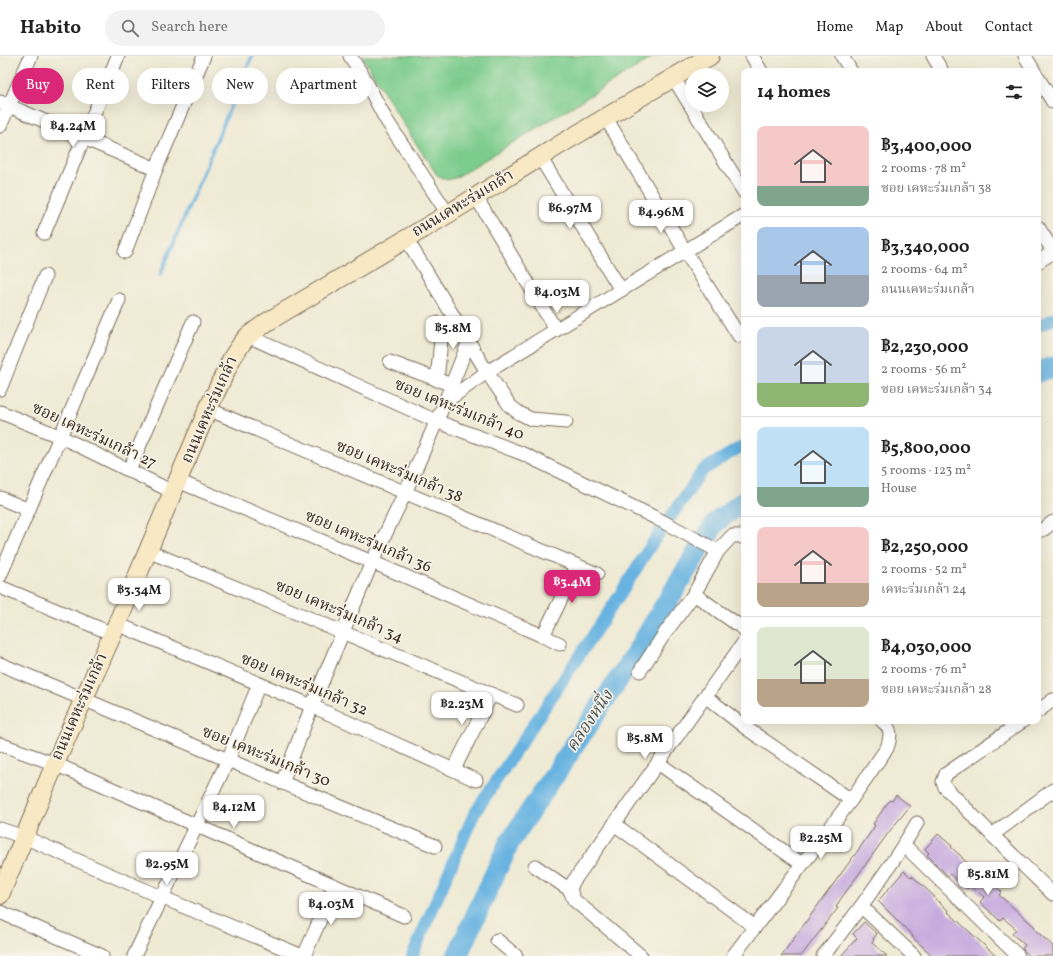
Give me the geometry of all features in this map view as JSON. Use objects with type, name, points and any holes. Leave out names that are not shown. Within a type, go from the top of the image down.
[{"type":"street","points":[[0,126],[4,104],[31,56]]},
{"type":"street","points":[[44,233],[118,56]]},
{"type":"street","points":[[125,252],[156,169],[204,56]]},
{"type":"street","points":[[350,56],[385,118],[448,214]]},
{"type":"street","name":"ถนนเคหะร่มเกล้า","points":[[0,895],[208,409],[232,358],[242,343],[248,336],[267,322],[710,56]]},
{"type":"street","points":[[752,56],[759,68]]},
{"type":"street","points":[[842,56],[849,68]]},
{"type":"street","points":[[933,56],[940,68]]},
{"type":"street","points":[[1025,56],[1032,68]]},
{"type":"street","points":[[673,77],[741,187]]},
{"type":"street","points":[[1041,84],[1048,98]]},
{"type":"street","points":[[4,104],[156,169]]},
{"type":"street","points":[[606,118],[685,251],[739,336]]},
{"type":"street","points":[[540,157],[621,290]]},
{"type":"street","points":[[476,197],[556,330]]},
{"type":"street","points":[[445,402],[484,367],[556,330],[741,216]]},
{"type":"street","points":[[1041,232],[1053,251],[1041,260]]},
{"type":"street","points":[[406,238],[470,341],[484,367],[510,406],[519,413],[531,419],[566,422]]},
{"type":"street","points":[[0,389],[45,276]]},
{"type":"street","points":[[0,576],[119,300]]},
{"type":"street","points":[[129,470],[193,322]]},
{"type":"street","points":[[436,323],[441,340],[437,380]]},
{"type":"street","name":"ซอย เคหะร่มเกล้า 40","points":[[248,336],[436,420],[521,454],[656,518],[717,551]]},
{"type":"street","points":[[282,783],[312,706],[372,562],[405,493],[470,341]]},
{"type":"street","points":[[390,362],[452,385]]},
{"type":"street","name":"ซอย เคหะร่มเกล้า 38","points":[[208,409],[597,574]]},
{"type":"street","name":"ซอย เคหะร่มเกล้า 27","points":[[0,412],[61,437],[129,470],[176,486]]},
{"type":"street","name":"ซอย เคหะร่มเกล้า 36","points":[[176,486],[372,562],[560,644]]},
{"type":"street","points":[[0,498],[29,510]]},
{"type":"street","points":[[1041,530],[1053,522]]},
{"type":"street","points":[[640,671],[665,633],[694,594],[717,551],[732,536],[741,536]]},
{"type":"street","name":"ซอย เคหะร่มเกล้า 34","points":[[148,551],[516,705]]},
{"type":"street","points":[[543,636],[577,566]]},
{"type":"street","name":"ซอย เคหะร่มเกล้า 32","points":[[0,586],[259,684],[312,706],[476,780]]},
{"type":"street","points":[[694,594],[741,627]]},
{"type":"street","points":[[570,890],[573,882],[741,646]]},
{"type":"street","name":"ซอย เคหะร่มเกล้า 30","points":[[0,664],[435,846]]},
{"type":"street","points":[[134,956],[228,760],[259,684]]},
{"type":"street","points":[[454,769],[491,695]]},
{"type":"street","points":[[705,696],[746,728],[851,800]]},
{"type":"street","points":[[1041,709],[1053,700]]},
{"type":"street","points":[[733,956],[851,800],[887,748],[891,738],[890,729],[885,724]]},
{"type":"street","points":[[1019,724],[945,781],[992,835],[1050,886]]},
{"type":"street","points":[[0,744],[55,764],[196,827],[404,916]]},
{"type":"street","points":[[658,763],[802,864]]},
{"type":"street","points":[[992,835],[1053,790]]},
{"type":"street","points":[[824,956],[862,907],[917,823]]},
{"type":"street","points":[[614,824],[755,927]]},
{"type":"street","points":[[0,829],[303,956],[335,886]]},
{"type":"street","points":[[904,845],[1018,956]]},
{"type":"street","points":[[535,866],[570,890],[574,900],[640,956]]},
{"type":"street","points":[[862,907],[914,956]]},
{"type":"street","points":[[0,912],[102,956]]},
{"type":"street","points":[[497,940],[516,956]]},
{"type":"green space","points":[[362,56],[655,56],[455,178],[447,180],[437,175],[413,139],[371,71],[371,68],[369,68]]},
{"type":"building","points":[[896,795],[910,806],[889,832],[840,900],[836,907],[838,908],[801,956],[781,956],[873,829],[875,825],[873,824],[886,805],[890,800],[892,801]]},
{"type":"building","points":[[938,834],[952,846],[951,847],[962,858],[993,886],[994,885],[1002,892],[999,895],[1035,927],[1034,929],[1053,946],[1053,956],[1030,956],[1022,949],[1025,945],[1012,934],[1016,929],[1003,918],[1000,921],[980,902],[984,897],[970,885],[967,889],[950,874],[948,876],[927,855],[929,853],[925,849]]},
{"type":"building","points":[[904,871],[911,877],[912,876],[935,897],[934,898],[949,911],[948,912],[996,956],[933,956],[912,937],[913,936],[878,901]]},
{"type":"building","points":[[864,922],[877,934],[872,943],[887,956],[841,956],[857,938],[853,934]]},
{"type":"waterway","points":[[160,275],[252,56]]},
{"type":"waterway","points":[[1041,325],[1053,319]]},
{"type":"waterway","name":"คลองหนึ่ง","points":[[1041,371],[1053,367]]},
{"type":"waterway","points":[[412,956],[474,814],[621,593],[653,542],[703,470],[741,447]]},
{"type":"waterway","name":"คลองหนึ่ง","points":[[457,956],[509,843],[636,653],[715,523],[741,503]]}]
